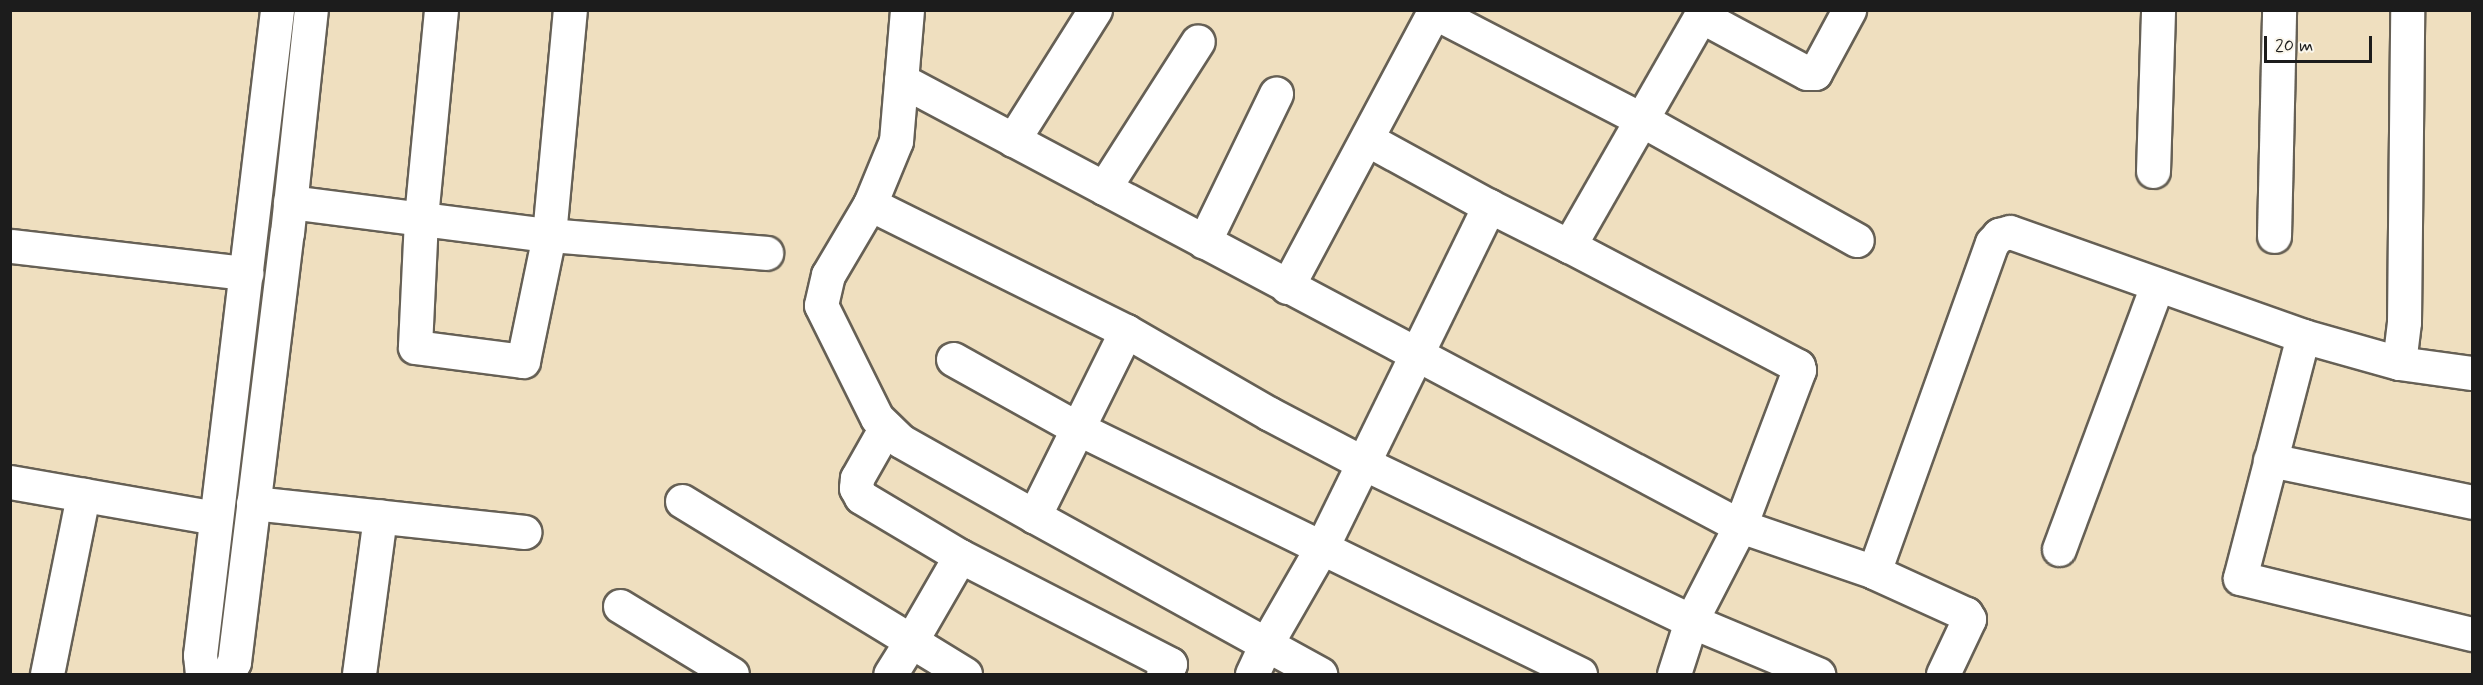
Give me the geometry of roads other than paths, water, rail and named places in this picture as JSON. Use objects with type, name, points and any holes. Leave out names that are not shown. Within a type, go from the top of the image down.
[{"type":"street","points":[[202,675],[200,655],[277,10]]},
{"type":"street","points":[[227,675],[234,662],[291,202],[311,10]]},
{"type":"street","points":[[441,10],[421,219],[415,347],[523,361],[549,235],[570,10]]},
{"type":"street","points":[[907,10],[896,141],[870,204],[828,275],[821,305],[877,418],[901,441],[1034,516],[1258,660],[1320,675]]},
{"type":"street","points":[[1013,140],[1095,10]]},
{"type":"street","points":[[1569,246],[1703,13],[1807,73],[1815,73],[1849,10]]},
{"type":"street","points":[[2152,171],[2158,10]]},
{"type":"street","points":[[2274,236],[2279,10]]},
{"type":"street","points":[[2399,363],[2404,322],[2407,10]]},
{"type":"street","points":[[1287,286],[1435,11],[1642,120],[1857,240]]},
{"type":"street","points":[[1104,188],[1198,41]]},
{"type":"street","points":[[901,80],[1740,526],[1874,572],[1966,614],[1969,619],[1943,675]]},
{"type":"street","points":[[1204,242],[1276,94]]},
{"type":"street","points":[[1367,139],[1489,207],[1569,246],[1798,366],[1799,370],[1740,526],[1691,621],[1674,675]]},
{"type":"street","points":[[291,202],[549,235],[766,253]]},
{"type":"street","points":[[870,204],[1126,331],[1270,414],[1363,463],[1691,621],[1818,675]]},
{"type":"street","points":[[1258,660],[1322,547],[1489,207]]},
{"type":"street","points":[[1874,572],[1992,243],[1999,235],[2010,232],[2303,336],[2399,363],[2472,373]]},
{"type":"street","points":[[12,246],[246,273]]},
{"type":"street","points":[[2059,549],[2157,285]]},
{"type":"street","points":[[1034,516],[1126,331]]},
{"type":"street","points":[[2303,336],[2240,578],[2472,634]]},
{"type":"street","points":[[953,359],[1077,428],[1580,675]]},
{"type":"street","points":[[886,427],[857,478],[856,488],[861,497],[960,556],[1173,671]]},
{"type":"street","points":[[2270,460],[2472,502]]},
{"type":"street","points":[[10,482],[216,518]]},
{"type":"street","points":[[47,675],[83,495]]},
{"type":"street","points":[[682,501],[965,675]]},
{"type":"street","points":[[253,503],[524,532]]},
{"type":"street","points":[[359,675],[380,516]]},
{"type":"street","points":[[890,675],[960,556]]},
{"type":"street","points":[[620,606],[732,675]]}]
